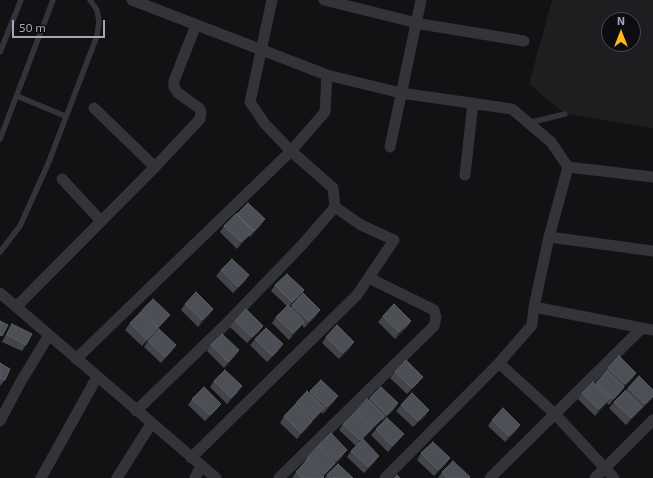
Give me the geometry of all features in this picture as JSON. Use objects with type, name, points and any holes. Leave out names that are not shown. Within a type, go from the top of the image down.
[{"type":"street","points":[[132,0],[327,75],[401,93],[512,109],[552,142],[568,167],[549,237],[534,307],[532,325],[500,363],[386,478]]},
{"type":"street","points":[[136,411],[226,324],[302,245],[335,208],[334,188],[291,152],[266,124],[250,102],[272,0]]},
{"type":"street","points":[[324,0],[416,23],[524,41]]},
{"type":"street","points":[[390,146],[421,0]]},
{"type":"street","points":[[16,307],[155,167],[200,119],[202,112],[199,108],[178,93],[174,87],[174,81],[196,25]]},
{"type":"street","points":[[76,359],[291,152],[325,112],[327,75]]},
{"type":"street","points":[[465,175],[473,103]]},
{"type":"street","points":[[94,108],[155,167]]},
{"type":"street","points":[[568,167],[653,177]]},
{"type":"street","points":[[62,179],[101,221]]},
{"type":"street","points":[[191,458],[357,295],[394,240],[361,225],[335,208]]},
{"type":"street","points":[[549,237],[653,251]]},
{"type":"street","points":[[279,478],[434,326],[436,318],[434,310],[369,278]]},
{"type":"street","points":[[0,293],[151,424],[216,478]]},
{"type":"street","points":[[534,307],[647,329]]},
{"type":"street","points":[[490,478],[555,414],[647,329]]},
{"type":"street","points":[[0,421],[20,383],[49,335]]},
{"type":"street","points":[[500,363],[555,414],[614,478]]},
{"type":"street","points":[[41,478],[97,377]]},
{"type":"street","points":[[595,478],[653,420]]},
{"type":"street","points":[[117,478],[151,424]]},
{"type":"street","points":[[195,478],[201,466]]},
{"type":"lane","points":[[0,52],[22,0]]},
{"type":"lane","points":[[0,139],[53,0]]},
{"type":"lane","points":[[0,252],[20,226],[48,164],[65,116],[97,36],[99,21],[97,10],[90,0]]},
{"type":"lane","points":[[17,96],[65,116]]},
{"type":"lane","points":[[528,123],[565,114]]},
{"type":"shaded area","points":[[552,0],[653,0],[653,128],[565,114],[529,84]]},
{"type":"building","points":[[248,203],[265,219],[254,231],[237,214]]},
{"type":"building","points":[[236,214],[253,231],[241,242],[224,226]]},
{"type":"building","points":[[232,259],[249,275],[238,287],[221,270]]},
{"type":"building","points":[[287,274],[304,290],[292,302],[275,285]]},
{"type":"building","points":[[196,292],[213,309],[202,320],[185,304]]},
{"type":"building","points":[[303,293],[320,310],[309,321],[292,305]]},
{"type":"building","points":[[153,299],[170,315],[158,327],[142,310]]},
{"type":"building","points":[[394,304],[411,321],[399,332],[383,316]]},
{"type":"building","points":[[288,305],[304,322],[293,333],[276,317]]},
{"type":"building","points":[[246,309],[263,326],[252,337],[235,321]]},
{"type":"building","points":[[141,312],[158,328],[147,340],[130,323]]},
{"type":"building","points":[[0,321],[8,325],[2,336],[0,335]]},
{"type":"building","points":[[12,324],[32,334],[26,345],[7,335]]},
{"type":"building","points":[[337,325],[354,342],[343,353],[326,337]]},
{"type":"building","points":[[266,328],[283,344],[272,356],[255,339]]},
{"type":"building","points":[[159,329],[176,345],[165,357],[148,341]]},
{"type":"building","points":[[222,334],[239,350],[228,362],[211,345]]},
{"type":"building","points":[[619,356],[636,373],[625,384],[608,368]]},
{"type":"building","points":[[406,360],[423,377],[412,388],[395,372]]},
{"type":"building","points":[[0,363],[10,369],[5,380],[0,378]]},
{"type":"building","points":[[225,370],[242,386],[231,398],[214,381]]},
{"type":"building","points":[[607,371],[624,387],[613,399],[596,383]]},
{"type":"building","points":[[639,376],[653,390],[653,396],[645,404],[628,388]]},
{"type":"building","points":[[321,380],[338,396],[327,407],[310,391]]},
{"type":"building","points":[[593,382],[610,398],[599,409],[582,393]]},
{"type":"building","points":[[204,387],[221,404],[210,415],[192,399]]},
{"type":"building","points":[[381,387],[398,403],[387,415],[370,398]]},
{"type":"building","points":[[307,391],[324,408],[313,419],[296,403]]},
{"type":"building","points":[[625,391],[642,407],[631,418],[614,402]]},
{"type":"building","points":[[412,393],[429,410],[418,421],[401,405]]},
{"type":"building","points":[[367,399],[384,416],[373,427],[356,411]]},
{"type":"building","points":[[295,405],[312,421],[301,433],[284,416]]},
{"type":"building","points":[[503,408],[520,425],[509,436],[492,420]]},
{"type":"building","points":[[355,412],[372,428],[360,440],[343,424]]},
{"type":"building","points":[[387,418],[404,434],[392,446],[376,429]]},
{"type":"building","points":[[331,433],[347,450],[336,461],[319,445]]},
{"type":"building","points":[[363,439],[379,456],[368,467],[351,451]]},
{"type":"building","points":[[433,442],[450,458],[438,470],[421,453]]},
{"type":"building","points":[[318,446],[335,463],[324,474],[307,458]]},
{"type":"building","points":[[307,460],[324,477],[323,478],[302,478],[296,472]]},
{"type":"building","points":[[453,461],[470,477],[469,478],[447,478],[442,472]]},
{"type":"building","points":[[338,464],[353,478],[330,478],[327,475]]}]
